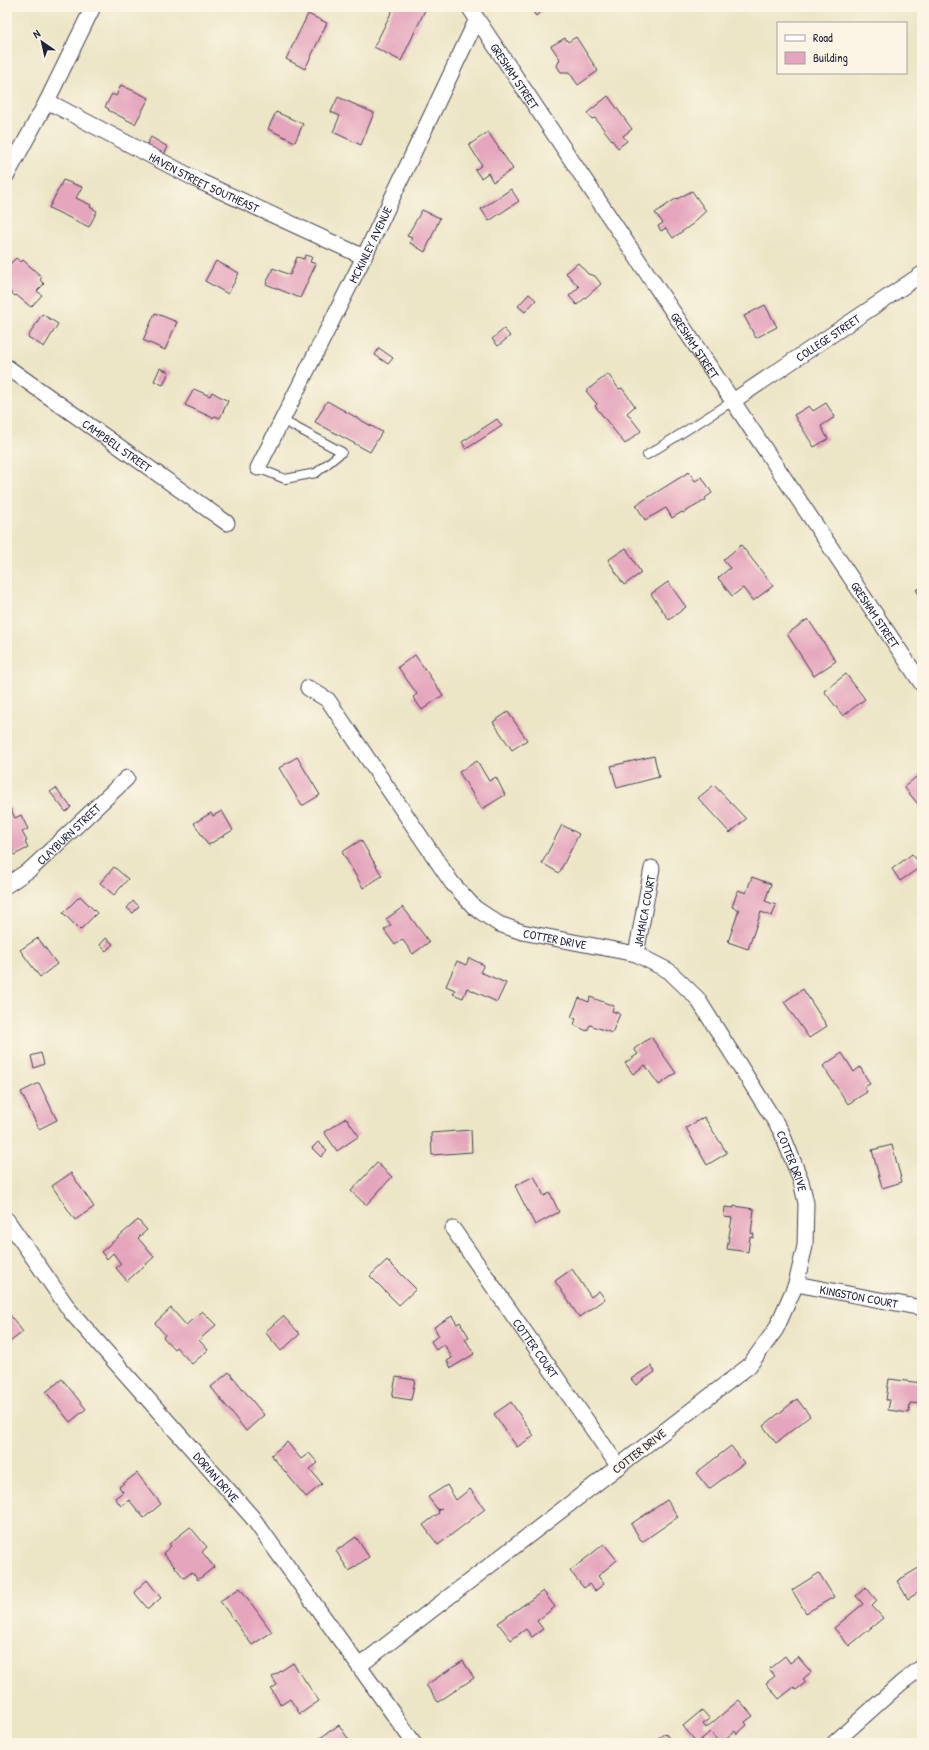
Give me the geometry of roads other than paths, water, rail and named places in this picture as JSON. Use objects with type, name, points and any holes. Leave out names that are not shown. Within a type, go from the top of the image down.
[{"type":"street","points":[[7,175],[47,101],[93,7]]},
{"type":"street","name":"MCKINLEY AVENUE","points":[[258,468],[364,257],[473,13]]},
{"type":"street","name":"GRESHAM STREET","points":[[473,13],[922,684]]},
{"type":"street","name":"HAVEN STREET SOUTHEAST","points":[[47,101],[201,182],[364,257]]},
{"type":"street","name":"COLLEGE STREET","points":[[733,402],[922,274]]},
{"type":"street","name":"CAMPBELL STREET","points":[[7,367],[227,523]]},
{"type":"street","name":"COTTER DRIVE","points":[[308,688],[328,700],[452,883],[475,908],[499,924],[522,932],[636,954],[669,971],[696,998],[781,1131],[801,1181],[806,1203],[805,1246],[796,1284],[776,1329],[749,1366],[359,1666]]},
{"type":"street","name":"CLAYBURN STREET","points":[[7,886],[32,868],[127,778]]},
{"type":"street","name":"JAMAICA COURT","points":[[636,954],[652,868]]},
{"type":"street","name":"DORIAN DRIVE","points":[[7,1220],[71,1312],[252,1517],[414,1743]]},
{"type":"street","name":"COTTER COURT","points":[[453,1229],[619,1467]]},
{"type":"street","name":"KINGSTON COURT","points":[[796,1284],[922,1308]]},
{"type":"street","points":[[834,1743],[901,1683],[922,1667]]},
{"type":"lane","points":[[647,455],[733,402]]},
{"type":"lane","points":[[258,468],[285,479],[316,473],[342,452],[282,420]]}]
